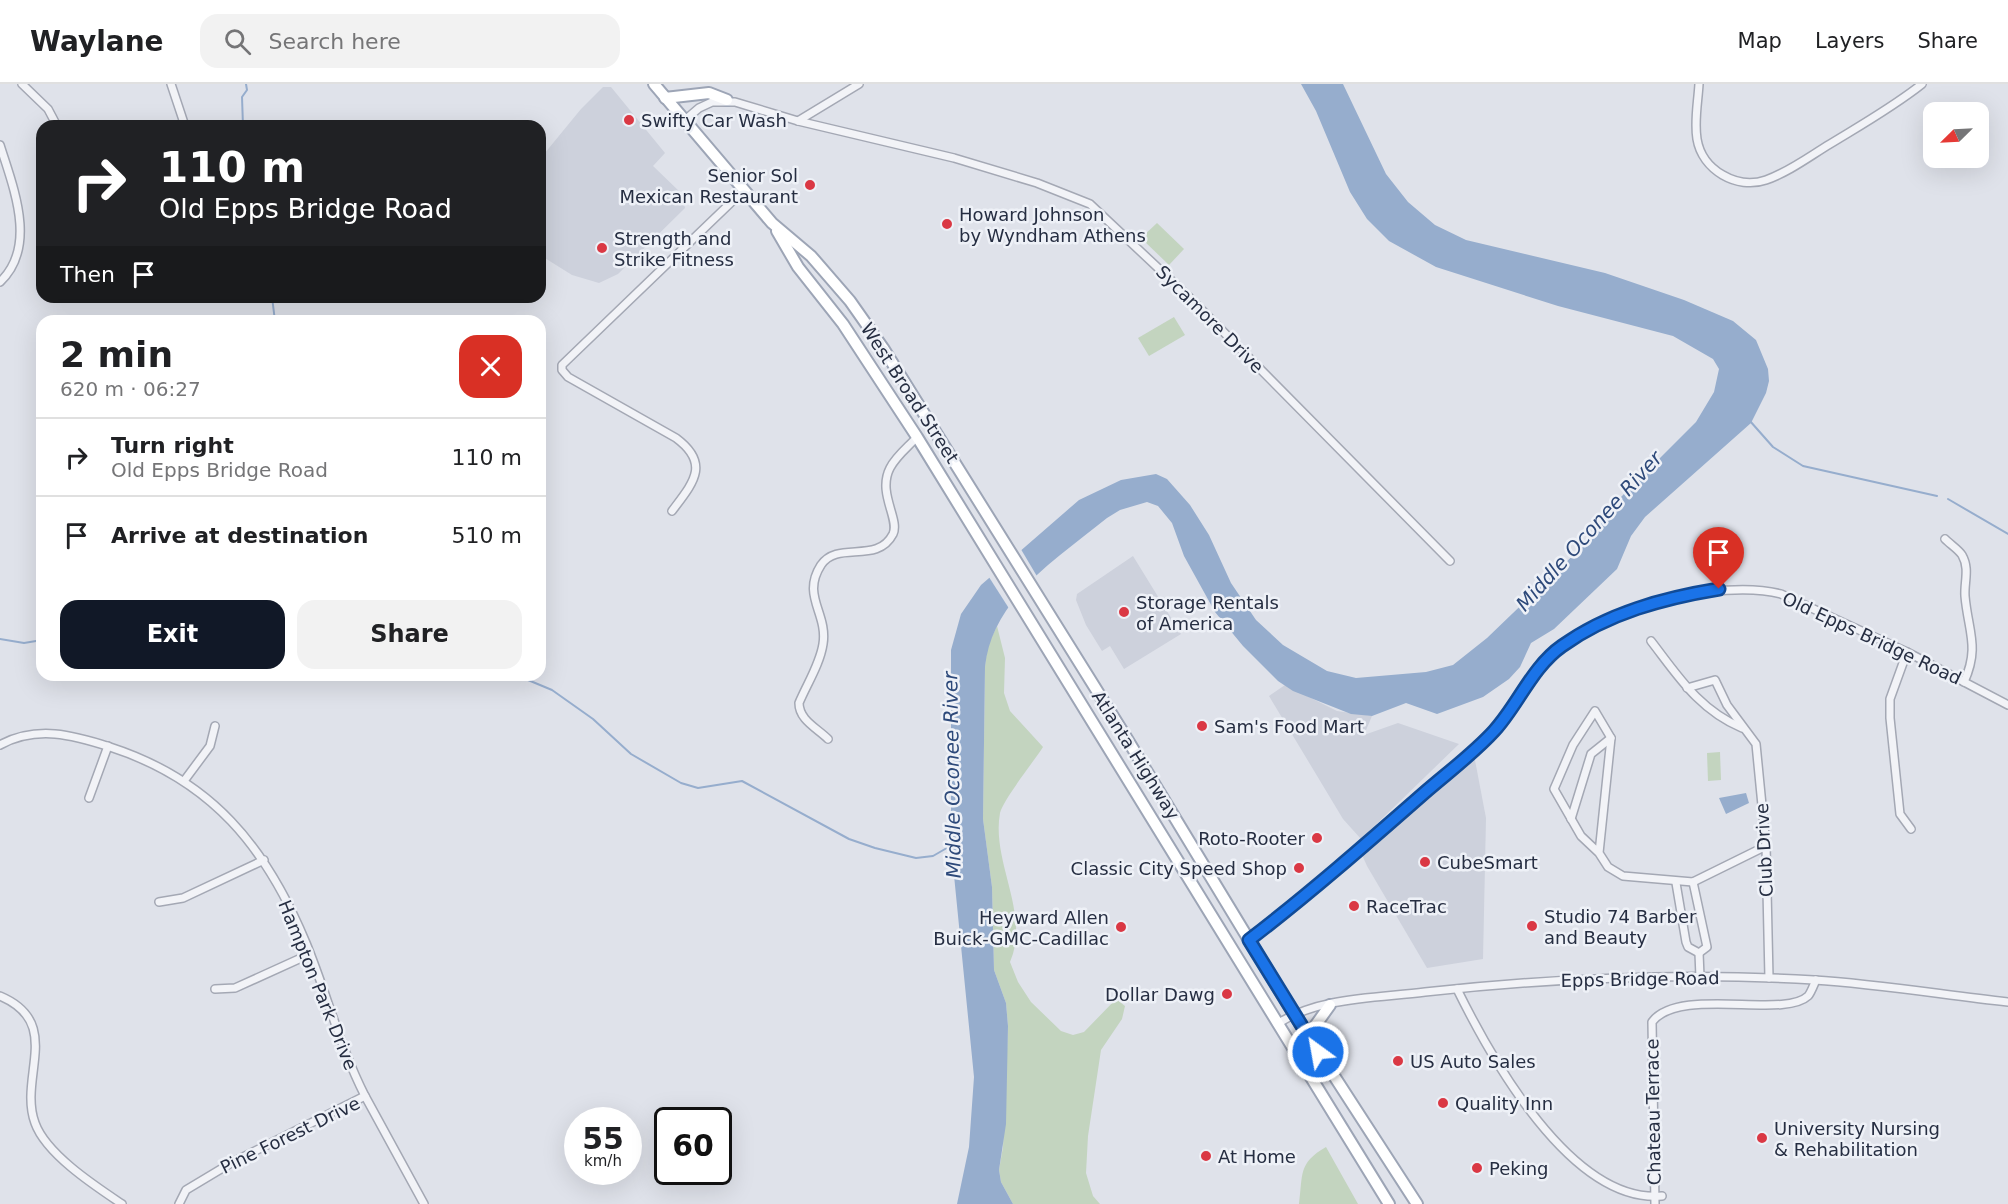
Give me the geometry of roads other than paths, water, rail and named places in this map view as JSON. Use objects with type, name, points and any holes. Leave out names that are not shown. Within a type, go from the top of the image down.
[{"type":"main road","name":"West Broad Street","points":[[654,84],[772,223],[811,256],[850,301],[893,363],[1027,579]]},
{"type":"main road","points":[[665,98],[709,93],[727,100]]},
{"type":"main road","name":"West Broad Street","points":[[772,223],[798,267],[843,324],[877,374],[1002,578]]},
{"type":"main road","points":[[877,374],[893,363]]},
{"type":"main road","name":"Atlanta Highway","points":[[1002,578],[1276,1024],[1390,1204]]},
{"type":"main road","name":"Atlanta Highway","points":[[1027,579],[1294,1014],[1417,1204]]},
{"type":"main road","points":[[1318,1052],[1314,1026],[1330,1005]]},
{"type":"street","points":[[22,84],[48,109],[54,120]]},
{"type":"street","points":[[171,84],[183,120]]},
{"type":"street","points":[[798,121],[859,84]]},
{"type":"street","points":[[1699,84],[1696,128],[1703,156],[1713,168],[1729,179],[1754,183],[1782,173],[1897,103],[1922,84]]},
{"type":"street","points":[[685,120],[699,108],[712,102],[727,100]]},
{"type":"street","name":"Sycamore Drive","points":[[727,100],[798,121],[954,158],[1037,183],[1090,204],[1190,298],[1450,561]]},
{"type":"street","points":[[0,145],[15,195],[20,229],[16,258],[0,282]]},
{"type":"street","points":[[672,510],[690,487],[696,470],[696,463],[688,448],[676,438],[568,376],[562,370],[562,365],[744,190]]},
{"type":"street","points":[[828,739],[803,718],[799,711],[799,703],[823,644],[821,620],[814,597],[814,579],[829,558],[837,554],[873,552],[890,538],[895,526],[886,498],[887,475],[896,459],[917,437]]},
{"type":"street","points":[[1946,539],[1962,555],[1969,579],[1965,594],[1974,645],[1972,664],[1964,682]]},
{"type":"street","name":"Old Epps Bridge Road","points":[[1249,940],[1321,885],[1495,730],[1554,652],[1587,630],[1618,616],[1675,596],[1719,589],[1761,588],[1816,608],[2008,705]]},
{"type":"street","points":[[1651,641],[1687,688],[1719,718],[1742,728]]},
{"type":"street","points":[[1907,652],[1890,699],[1890,718],[1900,814],[1911,829]]},
{"type":"street","name":"Club Drive","points":[[1687,688],[1715,680],[1742,728],[1756,744],[1766,846],[1769,978]]},
{"type":"street","points":[[1599,853],[1611,738],[1595,711],[1573,745],[1554,789],[1581,836],[1599,853],[1608,867],[1623,876],[1676,883],[1693,882],[1766,846]]},
{"type":"street","points":[[184,782],[210,746],[215,726]]},
{"type":"street","name":"Hampton Park Drive","points":[[0,745],[21,736],[50,732],[108,746],[141,757],[184,782],[226,815],[264,860],[276,880],[310,954],[349,1064],[365,1096]]},
{"type":"street","points":[[1571,819],[1591,754],[1611,738]]},
{"type":"street","points":[[89,798],[108,746]]},
{"type":"street","points":[[159,902],[183,898],[264,860]]},
{"type":"street","points":[[1693,882],[1707,947],[1699,953]]},
{"type":"street","points":[[1676,883],[1686,942],[1688,947],[1699,953]]},
{"type":"street","points":[[1699,953],[1700,977]]},
{"type":"street","points":[[215,989],[236,988],[310,954]]},
{"type":"street","name":"Epps Bridge Road","points":[[1276,1024],[1294,1014],[1330,1005],[1457,989],[1592,978],[1700,977],[1816,980],[2008,1002]]},
{"type":"street","name":"Chateau Terrace","points":[[1657,1199],[1652,1022],[1657,1014],[1693,1005],[1792,1004],[1808,996],[1816,980]]},
{"type":"street","points":[[1457,989],[1515,1094],[1563,1155],[1585,1176],[1606,1187],[1626,1196],[1657,1199]]},
{"type":"street","points":[[0,996],[25,1013],[35,1033],[32,1104],[39,1132],[51,1149],[122,1204]]},
{"type":"street","name":"Pine Forest Drive","points":[[179,1204],[186,1190],[259,1148],[365,1096],[424,1204]]},
{"type":"water","name":"Middle Oconee River","points":[[1301,84],[1343,84],[1386,174],[1408,202],[1435,225],[1466,240],[1605,273],[1684,300],[1733,321],[1756,340],[1768,369],[1769,381],[1766,393],[1751,423],[1645,517],[1631,536],[1617,569],[1554,629],[1531,643],[1520,667],[1509,679],[1483,697],[1437,714],[1406,703],[1372,716],[1351,714],[1293,691],[1278,681],[1243,646],[1215,612],[1184,556],[1172,523],[1158,506],[1147,502],[1120,510],[1107,518],[1030,582],[1000,620],[990,642],[985,667],[983,819],[992,887],[994,970],[1006,1003],[1008,1026],[1006,1124],[999,1170],[1001,1182],[1013,1204],[957,1204],[969,1147],[974,1077],[951,845],[951,650],[961,614],[981,585],[1079,500],[1121,480],[1156,474],[1167,479],[1190,505],[1209,535],[1231,583],[1256,620],[1283,645],[1327,671],[1356,678],[1426,672],[1453,665],[1487,638],[1587,542],[1619,499],[1696,422],[1714,392],[1719,369],[1713,359],[1673,336],[1558,306],[1436,267],[1389,241],[1367,219],[1350,192],[1316,111]]},
{"type":"water","points":[[1746,793],[1749,803],[1726,814],[1719,798]]},
{"type":"waterway","points":[[243,120],[242,97],[247,90],[246,84]]},
{"type":"waterway","points":[[273,303],[274,315]]},
{"type":"waterway","points":[[1750,421],[1773,447],[1803,466],[1937,496]]},
{"type":"waterway","points":[[1948,499],[2008,534]]},
{"type":"waterway","points":[[0,639],[24,643],[36,641]]},
{"type":"waterway","name":"Middle Oconee River","points":[[530,681],[552,690],[593,719],[631,754],[681,783],[698,788],[742,781],[849,839],[916,858],[933,856],[952,845]]},
{"type":"place","name":"Swifty Car Wash","points":[[629,120]]},
{"type":"place","name":"Senior Sol Mexican Restaurant","points":[[810,185]]},
{"type":"place","name":"Howard Johnson by Wyndham Athens","points":[[947,224]]},
{"type":"place","name":"Strength and Strike Fitness","points":[[602,248]]},
{"type":"place","name":"Storage Rentals of America","points":[[1124,612]]},
{"type":"place","name":"Sam's Food Mart","points":[[1202,726]]},
{"type":"place","name":"Roto-Rooter","points":[[1317,838]]},
{"type":"place","name":"CubeSmart","points":[[1425,862]]},
{"type":"place","name":"Classic City Speed Shop","points":[[1299,868]]},
{"type":"place","name":"RaceTrac","points":[[1354,906]]},
{"type":"place","name":"Studio 74 Barber and Beauty","points":[[1532,926]]},
{"type":"place","name":"Heyward Allen Buick-GMC-Cadillac","points":[[1121,927]]},
{"type":"place","name":"Dollar Dawg","points":[[1227,994]]},
{"type":"place","name":"US Auto Sales","points":[[1398,1061]]},
{"type":"place","name":"Quality Inn","points":[[1443,1103]]},
{"type":"place","name":"University Nursing & Rehabilitation","points":[[1762,1138]]},
{"type":"place","name":"At Home","points":[[1206,1156]]},
{"type":"place","name":"Peking","points":[[1477,1168]]}]
